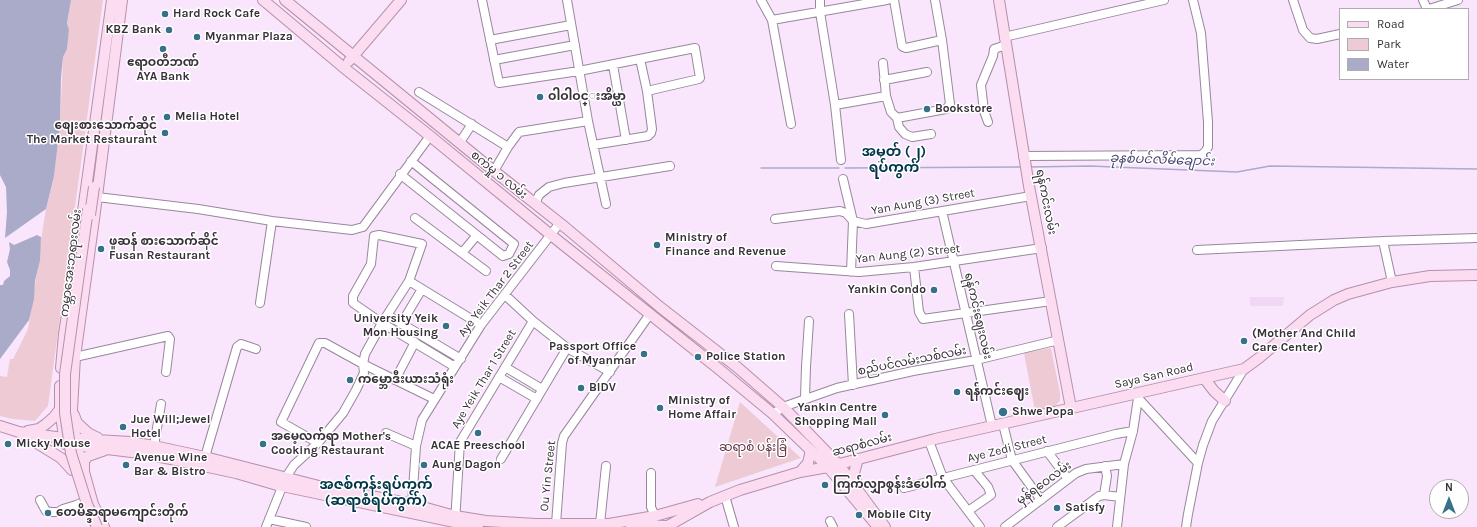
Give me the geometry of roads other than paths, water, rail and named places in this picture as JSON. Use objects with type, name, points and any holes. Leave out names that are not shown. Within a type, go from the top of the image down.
[{"type":"main road","name":"ကမ္ဘာအေးဘုရားလမ်း","points":[[100,527],[90,502],[75,452],[69,413],[69,374],[94,190],[94,157],[92,147],[112,0]]},
{"type":"main road","name":"ကမ္ဘာအေးဘုရားလမ်း","points":[[86,501],[84,471],[75,441],[72,410],[75,354],[98,157],[103,149],[122,0]]},
{"type":"main road","name":"စက်မှု ၁ လမ်း","points":[[263,0],[343,67],[443,146],[773,414]]},
{"type":"main road","name":"စက်မှု ၁ လမ်း","points":[[286,0],[534,204],[737,367],[780,404]]},
{"type":"main road","points":[[343,67],[401,0]]},
{"type":"main road","name":"ရန်ကင်းလမ်း","points":[[999,0],[1025,163],[1071,408]]},
{"type":"main road","points":[[334,40],[341,44],[349,45],[358,43],[368,38]]},
{"type":"main road","points":[[392,105],[401,95]]},
{"type":"main road","points":[[443,146],[451,135]]},
{"type":"main road","points":[[92,147],[86,197],[65,327],[60,410],[63,438],[72,470],[86,501],[93,527]]},
{"type":"main road","points":[[493,187],[498,174]]},
{"type":"main road","name":"ကမ္ဘာအေးဘုရားလမ်း","points":[[94,190],[65,374],[65,413],[71,453],[96,527]]},
{"type":"main road","points":[[594,269],[602,258]]},
{"type":"main road","points":[[1244,369],[1321,308],[1348,294],[1392,282],[1430,276],[1477,274]]},
{"type":"main road","points":[[636,303],[644,293]]},
{"type":"main road","points":[[63,350],[75,354]]},
{"type":"main road","name":"Saya San Road","points":[[1071,408],[1138,396],[1244,369]]},
{"type":"main road","points":[[1204,378],[1214,391],[1225,401]]},
{"type":"main road","points":[[780,404],[839,465],[856,495],[878,527]]},
{"type":"main road","name":"ဆရာစံလမ်း","points":[[667,526],[710,502],[800,472],[839,465],[929,441],[1071,408]]},
{"type":"main road","points":[[19,432],[39,429],[60,410]]},
{"type":"main road","points":[[72,410],[77,423],[99,440]]},
{"type":"main road","points":[[773,414],[856,495],[885,527]]},
{"type":"main road","points":[[0,426],[19,432],[75,441],[99,440],[130,442],[154,446],[204,462],[284,482],[416,513],[455,520],[505,525],[556,524],[567,526],[604,524],[667,526]]},
{"type":"main road","points":[[19,432],[61,458],[72,470]]},
{"type":"main road","points":[[75,441],[82,446],[204,462]]},
{"type":"main road","points":[[818,443],[841,458],[858,459],[854,473],[856,495]]},
{"type":"main road","points":[[84,471],[84,461],[88,456],[96,452],[110,449]]},
{"type":"main road","points":[[800,472],[808,463],[810,450]]},
{"type":"main road","points":[[800,472],[827,476],[856,495]]},
{"type":"main road","points":[[284,482],[319,486],[412,504],[478,527]]},
{"type":"main road","points":[[86,501],[104,527]]},
{"type":"main road","points":[[604,524],[655,516],[710,502]]},
{"type":"street","points":[[482,0],[499,83],[579,71],[693,48],[696,50],[699,79],[647,91]]},
{"type":"street","points":[[567,0],[588,121],[606,204]]},
{"type":"street","points":[[761,0],[772,20],[791,124]]},
{"type":"street","points":[[820,0],[820,12],[835,105],[841,160]]},
{"type":"street","points":[[772,20],[887,0]]},
{"type":"street","points":[[894,0],[903,47],[906,48],[942,40]]},
{"type":"street","points":[[896,118],[946,109],[950,104],[942,40],[935,0]]},
{"type":"street","points":[[988,122],[984,111],[981,85],[993,56],[994,49],[1005,41],[1164,0]]},
{"type":"street","points":[[1025,163],[1201,155],[1205,152],[1208,147],[1207,115],[1201,33],[1193,0]]},
{"type":"street","points":[[1293,0],[1302,30],[1310,38],[1317,39],[1339,34]]},
{"type":"street","points":[[1431,8],[1458,0]]},
{"type":"street","points":[[490,40],[571,25]]},
{"type":"street","points":[[494,60],[575,45]]},
{"type":"street","points":[[593,145],[648,136],[651,133],[652,129],[647,91],[640,59]]},
{"type":"street","points":[[883,62],[886,96],[891,112],[896,118],[899,127],[905,134],[912,137],[931,134]]},
{"type":"street","points":[[613,64],[626,140]]},
{"type":"street","points":[[884,80],[927,72]]},
{"type":"street","points":[[419,92],[508,147]]},
{"type":"street","points":[[835,105],[886,96]]},
{"type":"street","points":[[498,174],[508,147],[519,132],[588,121]]},
{"type":"street","points":[[460,142],[472,124]]},
{"type":"street","points":[[94,190],[198,209],[352,230],[363,227],[400,174],[430,136]]},
{"type":"street","points":[[400,174],[503,256],[509,254],[514,244],[411,160]]},
{"type":"street","points":[[534,204],[539,195],[549,187],[564,182],[600,178],[670,166]]},
{"type":"street","points":[[843,178],[853,222],[851,272]]},
{"type":"street","name":"Yan Aung (3) Street","points":[[853,222],[866,224],[1031,196]]},
{"type":"street","name":"ရန်ကင်းဈေးလမ်း","points":[[942,210],[992,426]]},
{"type":"street","points":[[775,219],[840,211],[846,213],[853,222]]},
{"type":"street","points":[[415,218],[486,271]]},
{"type":"street","points":[[260,303],[272,220]]},
{"type":"street","name":"Aye Yeik Thar 2 Street","points":[[412,504],[416,446],[422,420],[481,325],[559,224]]},
{"type":"street","points":[[306,527],[267,523],[284,482],[294,465],[318,443],[343,413],[356,390],[364,373],[363,364],[365,354],[382,323],[409,281],[422,244],[378,235],[374,236],[371,264],[353,296],[353,303],[382,323],[455,367]]},
{"type":"street","points":[[462,253],[477,235]]},
{"type":"street","points":[[1196,250],[1477,238]]},
{"type":"street","points":[[1383,241],[1392,282]]},
{"type":"street","name":"Yan Aung (2) Street","points":[[776,266],[851,272],[954,262],[1042,248]]},
{"type":"street","points":[[914,267],[919,312],[923,319],[1051,301]]},
{"type":"street","points":[[409,281],[481,325]]},
{"type":"street","points":[[401,324],[422,289]]},
{"type":"street","points":[[505,295],[533,321],[566,348],[610,372]]},
{"type":"street","name":"Ou Yin Street","points":[[556,524],[562,443],[564,436],[650,314]]},
{"type":"street","points":[[848,314],[853,385]]},
{"type":"street","points":[[387,315],[461,359]]},
{"type":"street","name":"Aye Yeik Thar 1 Street","points":[[455,520],[460,442],[533,321]]},
{"type":"street","points":[[806,398],[806,367],[809,321]]},
{"type":"street","points":[[75,354],[168,336],[170,339],[166,372]]},
{"type":"street","name":"စည်ပင်လမ်းသစ်လမ်း","points":[[773,414],[780,404],[853,385],[917,370],[976,360],[1059,340]]},
{"type":"street","points":[[395,380],[415,342]]},
{"type":"street","points":[[318,443],[281,422],[316,347],[319,344],[325,343],[363,364],[434,399]]},
{"type":"street","points":[[204,462],[237,347],[241,344],[256,349]]},
{"type":"street","points":[[501,459],[566,348]]},
{"type":"street","points":[[505,367],[542,388]]},
{"type":"street","points":[[1186,527],[1198,463],[1212,421],[1244,369]]},
{"type":"street","points":[[499,377],[537,399]]},
{"type":"street","points":[[1138,396],[1198,463]]},
{"type":"street","points":[[1117,527],[1124,464],[1133,431],[1138,396]]},
{"type":"street","points":[[154,446],[161,404]]},
{"type":"street","points":[[1002,424],[1012,460],[1041,500]]},
{"type":"street","name":"Aye Zedi Street","points":[[904,488],[1047,451],[1133,431]]},
{"type":"street","points":[[386,433],[416,446]]},
{"type":"street","points":[[929,441],[943,478],[980,527]]},
{"type":"street","points":[[1047,451],[1068,479]]},
{"type":"street","name":"မှန်ရဝေလမ်း","points":[[1005,527],[1068,479],[1086,469],[1124,464]]},
{"type":"street","points":[[604,524],[606,466]]},
{"type":"street","points":[[1104,495],[1107,476],[1105,466]]},
{"type":"street","points":[[968,511],[991,495],[988,487],[974,470]]},
{"type":"street","points":[[651,473],[652,507],[655,516]]},
{"type":"street","points":[[1057,527],[1098,496],[1104,495],[1120,497]]},
{"type":"street","points":[[725,496],[734,527]]},
{"type":"street","points":[[40,500],[46,511],[51,512],[58,512],[63,508],[76,506],[86,501]]},
{"type":"water","points":[[0,0],[71,0],[67,23],[69,30],[67,49],[63,57],[61,77],[60,126],[54,176],[46,209],[5,238],[7,212],[6,187],[0,175]]},
{"type":"water","points":[[37,235],[41,237],[40,260],[29,320],[0,359],[0,285],[3,285],[4,281],[10,276],[10,270],[7,262],[10,249],[9,242],[14,245]]},
{"type":"waterway","name":"ခုနစ်ပင်လိမ်ချောင်း","points":[[1029,167],[1090,166],[1237,172],[1270,166],[1477,169]]},
{"type":"waterway","name":"ခုနစ်ပင်လိမ်ချောင်း","points":[[845,168],[1021,167]]},
{"type":"waterway","name":"ခုနစ်ပင်လိမ်ချောင်း","points":[[761,168],[839,168]]},
{"type":"place","name":"Hard Rock Cafe","points":[[165,14]]},
{"type":"place","name":"KBZ Bank","points":[[169,30]]},
{"type":"place","name":"Myanmar Plaza","points":[[197,37]]},
{"type":"place","name":"ဧရာဝတီဘဏ် AYA Bank","points":[[163,49]]},
{"type":"place","name":"ဝါဝါဝင္းအိမ္ယာ","points":[[540,97]]},
{"type":"place","name":"Bookstore","points":[[927,109]]},
{"type":"place","name":"Melia Hotel","points":[[167,117]]},
{"type":"place","name":"စျေးစားသောက်ဆိုင် The Market Restaurant","points":[[165,133]]},
{"type":"place","name":"Ministry of Finance and Revenue","points":[[657,245]]},
{"type":"place","name":"ဖူဆန် စားသောက်ဆိုင် Fusan Restaurant","points":[[101,249]]},
{"type":"place","name":"Yankin Condo","points":[[934,290]]},
{"type":"place","name":"University Yeik Mon Housing","points":[[446,326]]},
{"type":"place","name":"(Mother And Child Care Center)","points":[[1244,341]]},
{"type":"place","name":"Passport Office of Myanmar","points":[[644,354]]},
{"type":"place","name":"Police Station","points":[[698,357]]},
{"type":"place","name":"ကမ္ဘောဒီးယားသံရုံး","points":[[350,380]]},
{"type":"place","name":"BIDV","points":[[581,388]]},
{"type":"place","name":"ရန်ကင်းဈေး","points":[[957,392]]},
{"type":"place","name":"Ministry of Home Affair","points":[[660,408]]},
{"type":"place","name":"Shwe Popa","points":[[1003,412]]},
{"type":"place","name":"Yankin Centre Shopping Mall","points":[[885,415]]},
{"type":"place","name":"Jue Will;Jewel Hotel","points":[[123,427]]},
{"type":"place","name":"ACAE Preeschool","points":[[478,433]]},
{"type":"place","name":"Micky Mouse","points":[[8,444]]},
{"type":"place","name":"အမေ့လက်ရာ Mother's Cooking Restaurant","points":[[263,444]]},
{"type":"place","name":"Avenue Wine Bar & Bistro","points":[[126,465]]},
{"type":"place","name":"Aung Dagon","points":[[424,465]]},
{"type":"place","name":"ကြက်လျှာစွန်းဒံပေါက်","points":[[825,485]]},
{"type":"place","name":"Satisfy","points":[[1057,508]]},
{"type":"place","name":"တေမိန္ဒာရာမကျောင်းတိုက်","points":[[48,513]]},
{"type":"place","name":"Mobile City","points":[[859,515]]},
{"type":"district","name":"အမှတ် (၂) ရပ်ကွက်","points":[[894,160]]},
{"type":"district","name":"အဇစ်ကုန်းရပ်ကွက် (ဆရာစံရပ်ကွက်)","points":[[376,494]]},
{"type":"park label","name":"ဆရာစံ ပန်းခြံ","points":[[753,448]]}]
